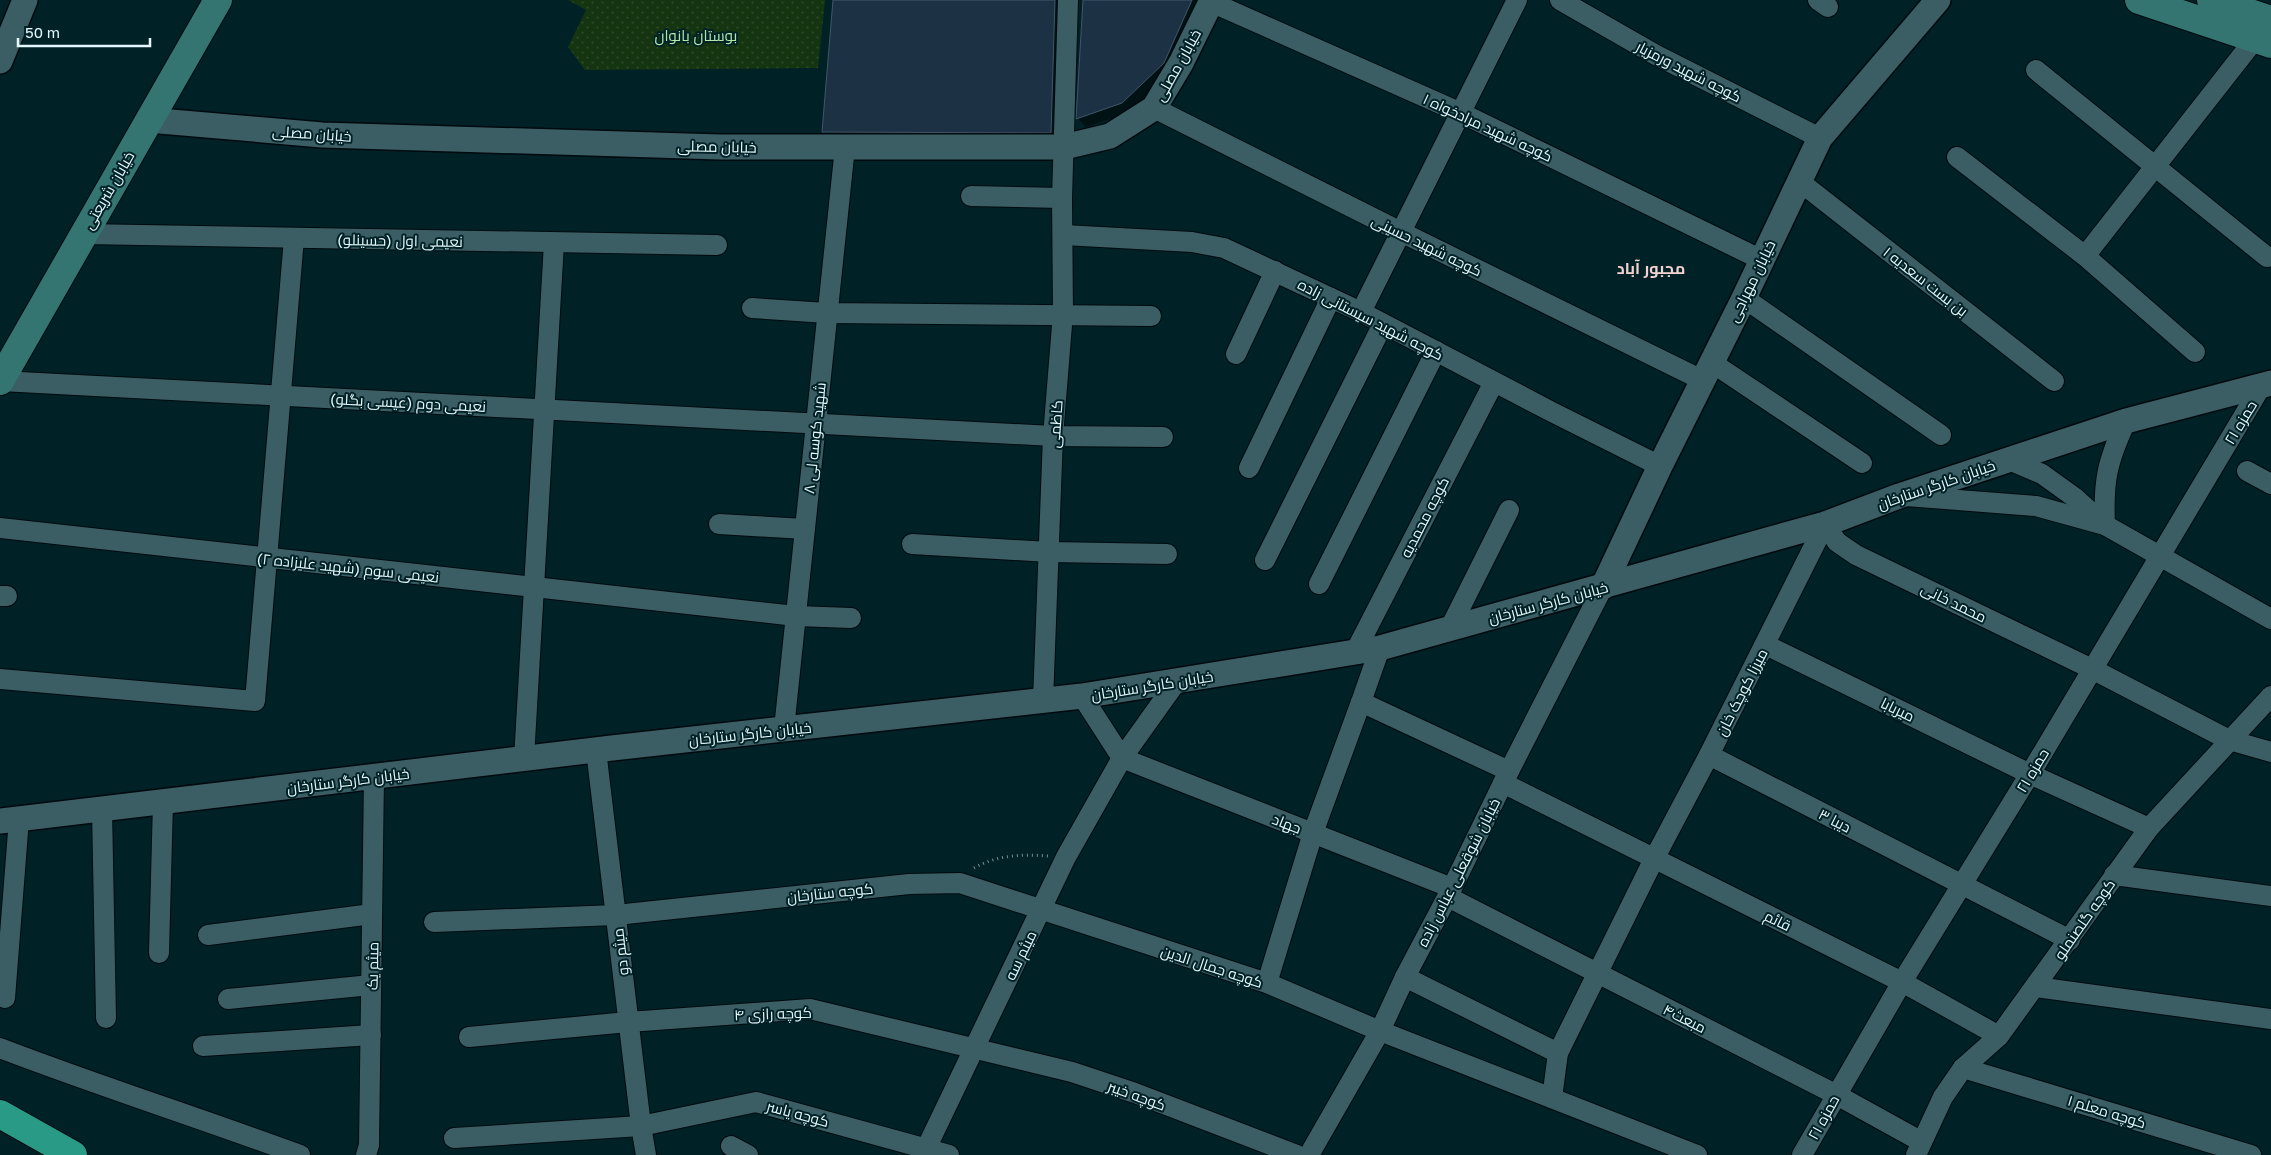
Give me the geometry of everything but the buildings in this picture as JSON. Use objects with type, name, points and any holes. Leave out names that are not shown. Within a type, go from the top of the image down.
[{"type":"highway","points":[[0,1114],[73,1155]]},
{"type":"highway","points":[[0,1134],[36,1155]]},
{"type":"main road","name":"خیابان شریعتی","points":[[0,381],[218,0]]},
{"type":"main road","points":[[2139,0],[2266,34]]},
{"type":"main road","points":[[2211,0],[2266,34]]},
{"type":"street","points":[[0,61],[26,0]]},
{"type":"street","name":"کاظمی","points":[[1043,701],[1053,436],[1063,314],[1064,235],[1062,198],[1068,0]]},
{"type":"street","points":[[1361,312],[1517,0]]},
{"type":"street","name":"کوچه شهید ورمزیار","points":[[1560,0],[1656,55],[1820,138]]},
{"type":"street","name":"خیابان مهراجی","points":[[1603,587],[1820,138],[1938,0]]},
{"type":"street","name":"خیابان مصلی","points":[[148,120],[322,135],[720,147],[1064,147],[1110,136],[1154,108],[1181,63],[1212,1]]},
{"type":"street","name":"۱ کوچه شهید مرادخواه","points":[[1212,1],[1461,113],[1762,260]]},
{"type":"street","points":[[2085,256],[2156,166],[2266,34]]},
{"type":"street","points":[[2036,70],[2267,256]]},
{"type":"street","name":"کوچه شهید حسینی","points":[[1154,108],[1401,232],[1707,371],[1862,462]]},
{"type":"street","name":"شهید کوسه لی ۸","points":[[784,729],[845,146]]},
{"type":"street","points":[[1957,157],[2085,256],[2195,352]]},
{"type":"street","name":"بن بست سعدیه ۱","points":[[1799,181],[2054,381]]},
{"type":"street","points":[[971,196],[1062,198]]},
{"type":"street","name":"نعیمی اول (حسینلو)","points":[[84,234],[717,246]]},
{"type":"street","name":"کوچه شهید سیستانی زاده","points":[[1064,235],[1192,242],[1224,248],[1361,312],[1660,466]]},
{"type":"street","points":[[0,679],[254,701],[294,238]]},
{"type":"street","points":[[524,759],[554,243]]},
{"type":"street","points":[[1236,354],[1276,271]]},
{"type":"street","points":[[1249,468],[1332,298]]},
{"type":"street","points":[[1744,298],[1941,435]]},
{"type":"street","points":[[752,308],[827,312],[1151,316]]},
{"type":"street","points":[[1265,560],[1383,324]]},
{"type":"street","points":[[1319,584],[1436,351]]},
{"type":"street","name":"نعیمی دوم (عیسی بگلو)","points":[[0,381],[1053,436],[1163,437]]},
{"type":"street","name":"کوچه محمدیه","points":[[1355,652],[1494,382]]},
{"type":"street","name":"خیابان کارگر ستارخان","points":[[10,820],[596,750],[1043,701],[1380,648],[1825,524],[2007,459],[2126,421],[2267,384]]},
{"type":"street","name":"حمزه ۲۱","points":[[1802,1155],[1836,1094],[1961,884],[2030,774],[2160,555],[2267,384]]},
{"type":"street","points":[[2104,526],[2103,491],[2111,453],[2126,421]]},
{"type":"street","points":[[2007,459],[2042,474],[2074,497],[2104,526]]},
{"type":"street","points":[[2247,470],[2271,484]]},
{"type":"street","points":[[1899,496],[2036,506],[2104,526],[2160,555],[2271,620]]},
{"type":"street","points":[[1450,628],[1508,510]]},
{"type":"street","points":[[718,524],[805,529]]},
{"type":"street","name":"میرزا کوچک خان","points":[[1552,1098],[1558,1053],[1654,859],[1766,645],[1825,524]]},
{"type":"street","name":"محمد خانی","points":[[1825,524],[1838,542],[1856,555],[2092,669],[2229,740],[2271,752]]},
{"type":"street","name":"نعیمی سوم (شهید علیزاده ۲)","points":[[0,528],[796,616],[852,618]]},
{"type":"street","points":[[912,544],[1049,552],[1167,554]]},
{"type":"street","name":"خیابان شوقعلی عباس زاده","points":[[1309,1154],[1380,1031],[1405,977],[1450,893],[1506,777],[1603,587]]},
{"type":"street","name":"میربابا","points":[[1766,645],[2030,774],[2149,828]]},
{"type":"street","points":[[1267,984],[1313,833],[1380,648]]},
{"type":"street","name":"میثم سه","points":[[924,1152],[1066,857],[1122,758],[1177,681]]},
{"type":"street","points":[[1082,696],[1122,758]]},
{"type":"street","name":"کوچه گلصنملو","points":[[1919,1149],[1943,1097],[1963,1068],[1999,1036],[2149,828],[2271,696]]},
{"type":"street","name":"قائم","points":[[1361,702],[1506,777],[1654,859],[1902,982],[1999,1036]]},
{"type":"street","name":"میثم دو","points":[[596,750],[628,1022],[646,1155]]},
{"type":"street","name":"دیبا ۳","points":[[1709,755],[2070,940]]},
{"type":"street","name":"جهاد","points":[[1122,758],[1313,833],[1450,893]]},
{"type":"street","name":"میثم یک","points":[[366,1155],[369,1144],[374,776]]},
{"type":"street","points":[[159,952],[163,802]]},
{"type":"street","points":[[102,809],[106,1018]]},
{"type":"street","points":[[5,998],[10,820]]},
{"type":"street","points":[[2114,875],[2271,896]]},
{"type":"street","name":"کوچه ستارخان","points":[[434,922],[616,915],[909,884],[960,883],[1041,910]]},
{"type":"street","name":"مبعث۴","points":[[1450,893],[1597,974],[1836,1094],[1919,1149]]},
{"type":"street","name":"کوچه جمال الدین","points":[[1041,910],[1267,984],[1380,1031],[1697,1155]]},
{"type":"street","points":[[208,935],[372,914]]},
{"type":"street","points":[[1405,977],[1558,1053]]},
{"type":"street","points":[[228,999],[371,985]]},
{"type":"street","points":[[2036,987],[2271,1019]]},
{"type":"street","name":"کوچه رازی ۴","points":[[469,1037],[628,1022],[810,1009],[973,1050]]},
{"type":"street","points":[[203,1046],[371,1035]]},
{"type":"street","points":[[0,1048],[300,1155]]},
{"type":"street","name":"کوچه خیبر","points":[[973,1050],[1072,1072],[1309,1154]]},
{"type":"street","name":"کوچه معلم ۱","points":[[1963,1068],[2251,1155]]},
{"type":"street","name":"کوچه یاسر","points":[[454,1138],[641,1126],[756,1102],[924,1152],[949,1155]]},
{"type":"path","points":[[960,883],[974,868],[990,859],[1015,856],[1066,857]]},
{"type":"green space","name":"بوستان بانوان","points":[[568,0],[825,0],[818,68],[585,70],[568,47],[586,10]]},
{"type":"district","name":"مجبور آباد","points":[[1651,268]]}]
